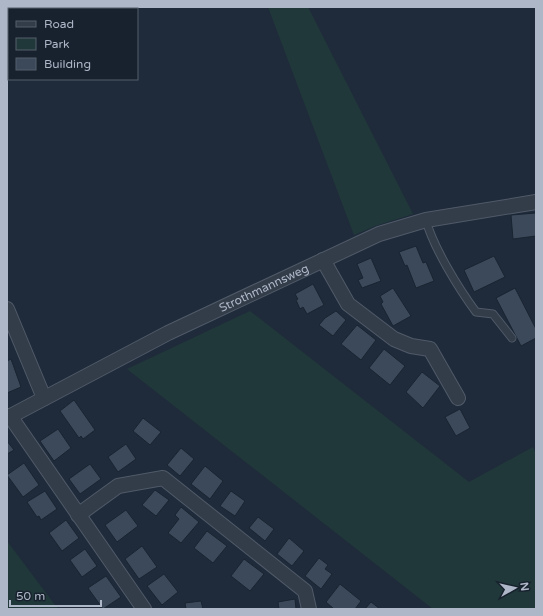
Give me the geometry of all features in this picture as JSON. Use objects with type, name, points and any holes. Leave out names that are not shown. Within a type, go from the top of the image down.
[{"type":"street","name":"Strothmannsweg","points":[[8,417],[168,333],[379,234],[426,220],[536,202]]},
{"type":"street","points":[[324,260],[348,304],[394,339],[411,346],[430,349],[458,398]]},
{"type":"street","points":[[7,309],[44,398]]},
{"type":"street","points":[[8,417],[144,609]]},
{"type":"street","points":[[78,515],[118,486],[163,478],[304,591],[309,609]]},
{"type":"lane","points":[[426,220],[429,233],[471,306],[476,312],[493,314],[512,338]]},
{"type":"green space","points":[[268,7],[308,7],[413,214],[375,226],[354,235]]},
{"type":"green space","points":[[250,311],[469,482],[533,447],[536,454],[536,609],[433,609],[127,369]]},
{"type":"green space","points":[[7,541],[58,609],[7,609]]},
{"type":"building","points":[[536,213],[536,236],[513,239],[511,215]]},
{"type":"building","points":[[416,246],[423,263],[426,262],[434,281],[416,288],[407,265],[405,266],[399,252]]},
{"type":"building","points":[[494,256],[505,277],[474,292],[464,270]]},
{"type":"building","points":[[371,258],[381,281],[362,288],[358,280],[363,278],[357,264]]},
{"type":"building","points":[[313,284],[324,305],[307,314],[303,307],[300,309],[296,300],[298,299],[295,294]]},
{"type":"building","points":[[393,288],[411,316],[393,326],[381,304],[383,302],[380,296]]},
{"type":"building","points":[[515,288],[536,329],[536,338],[521,346],[496,298]]},
{"type":"building","points":[[336,311],[346,320],[333,336],[319,325],[325,318]]},
{"type":"building","points":[[357,325],[376,340],[361,360],[341,344]]},
{"type":"building","points":[[384,349],[405,366],[390,385],[369,368]]},
{"type":"building","points":[[11,359],[21,387],[7,393],[7,361]]},
{"type":"building","points":[[422,372],[440,386],[423,408],[406,392]]},
{"type":"building","points":[[74,400],[95,430],[83,439],[81,436],[79,438],[60,411]]},
{"type":"building","points":[[460,409],[470,428],[456,436],[445,417]]},
{"type":"building","points":[[143,418],[161,432],[150,445],[133,431]]},
{"type":"building","points":[[58,429],[71,448],[54,461],[40,441]]},
{"type":"building","points":[[7,441],[14,450],[7,454]]},
{"type":"building","points":[[126,444],[136,459],[118,472],[108,457]]},
{"type":"building","points":[[181,448],[194,459],[180,476],[167,465]]},
{"type":"building","points":[[24,463],[39,485],[23,497],[7,475]]},
{"type":"building","points":[[90,464],[101,479],[80,494],[69,479]]},
{"type":"building","points":[[205,466],[223,481],[210,499],[191,484]]},
{"type":"building","points":[[155,490],[169,500],[156,516],[142,505]]},
{"type":"building","points":[[45,491],[57,509],[41,520],[39,516],[37,517],[27,502]]},
{"type":"building","points":[[231,491],[245,501],[235,516],[220,506]]},
{"type":"building","points":[[181,507],[199,522],[181,543],[168,533],[179,519],[175,515]]},
{"type":"building","points":[[126,510],[138,526],[117,542],[105,525]]},
{"type":"building","points":[[258,517],[274,529],[265,541],[249,528]]},
{"type":"building","points":[[66,520],[79,538],[62,551],[49,533]]},
{"type":"building","points":[[207,531],[227,546],[213,563],[194,548]]},
{"type":"building","points":[[289,538],[304,551],[292,566],[277,554]]},
{"type":"building","points":[[142,546],[157,567],[139,579],[125,559]]},
{"type":"building","points":[[85,549],[97,566],[82,577],[70,560]]},
{"type":"building","points":[[319,558],[328,565],[325,569],[332,574],[321,589],[305,576]]},
{"type":"building","points":[[244,559],[264,574],[250,591],[231,576]]},
{"type":"building","points":[[164,574],[178,592],[162,605],[147,586]]},
{"type":"building","points":[[106,576],[121,597],[103,609],[88,588]]},
{"type":"building","points":[[340,584],[361,601],[355,609],[334,609],[326,602]]},
{"type":"building","points":[[295,599],[296,609],[279,609],[278,602]]},
{"type":"building","points":[[201,601],[203,609],[186,609],[185,603]]},
{"type":"building","points":[[371,602],[380,609],[365,609]]}]
